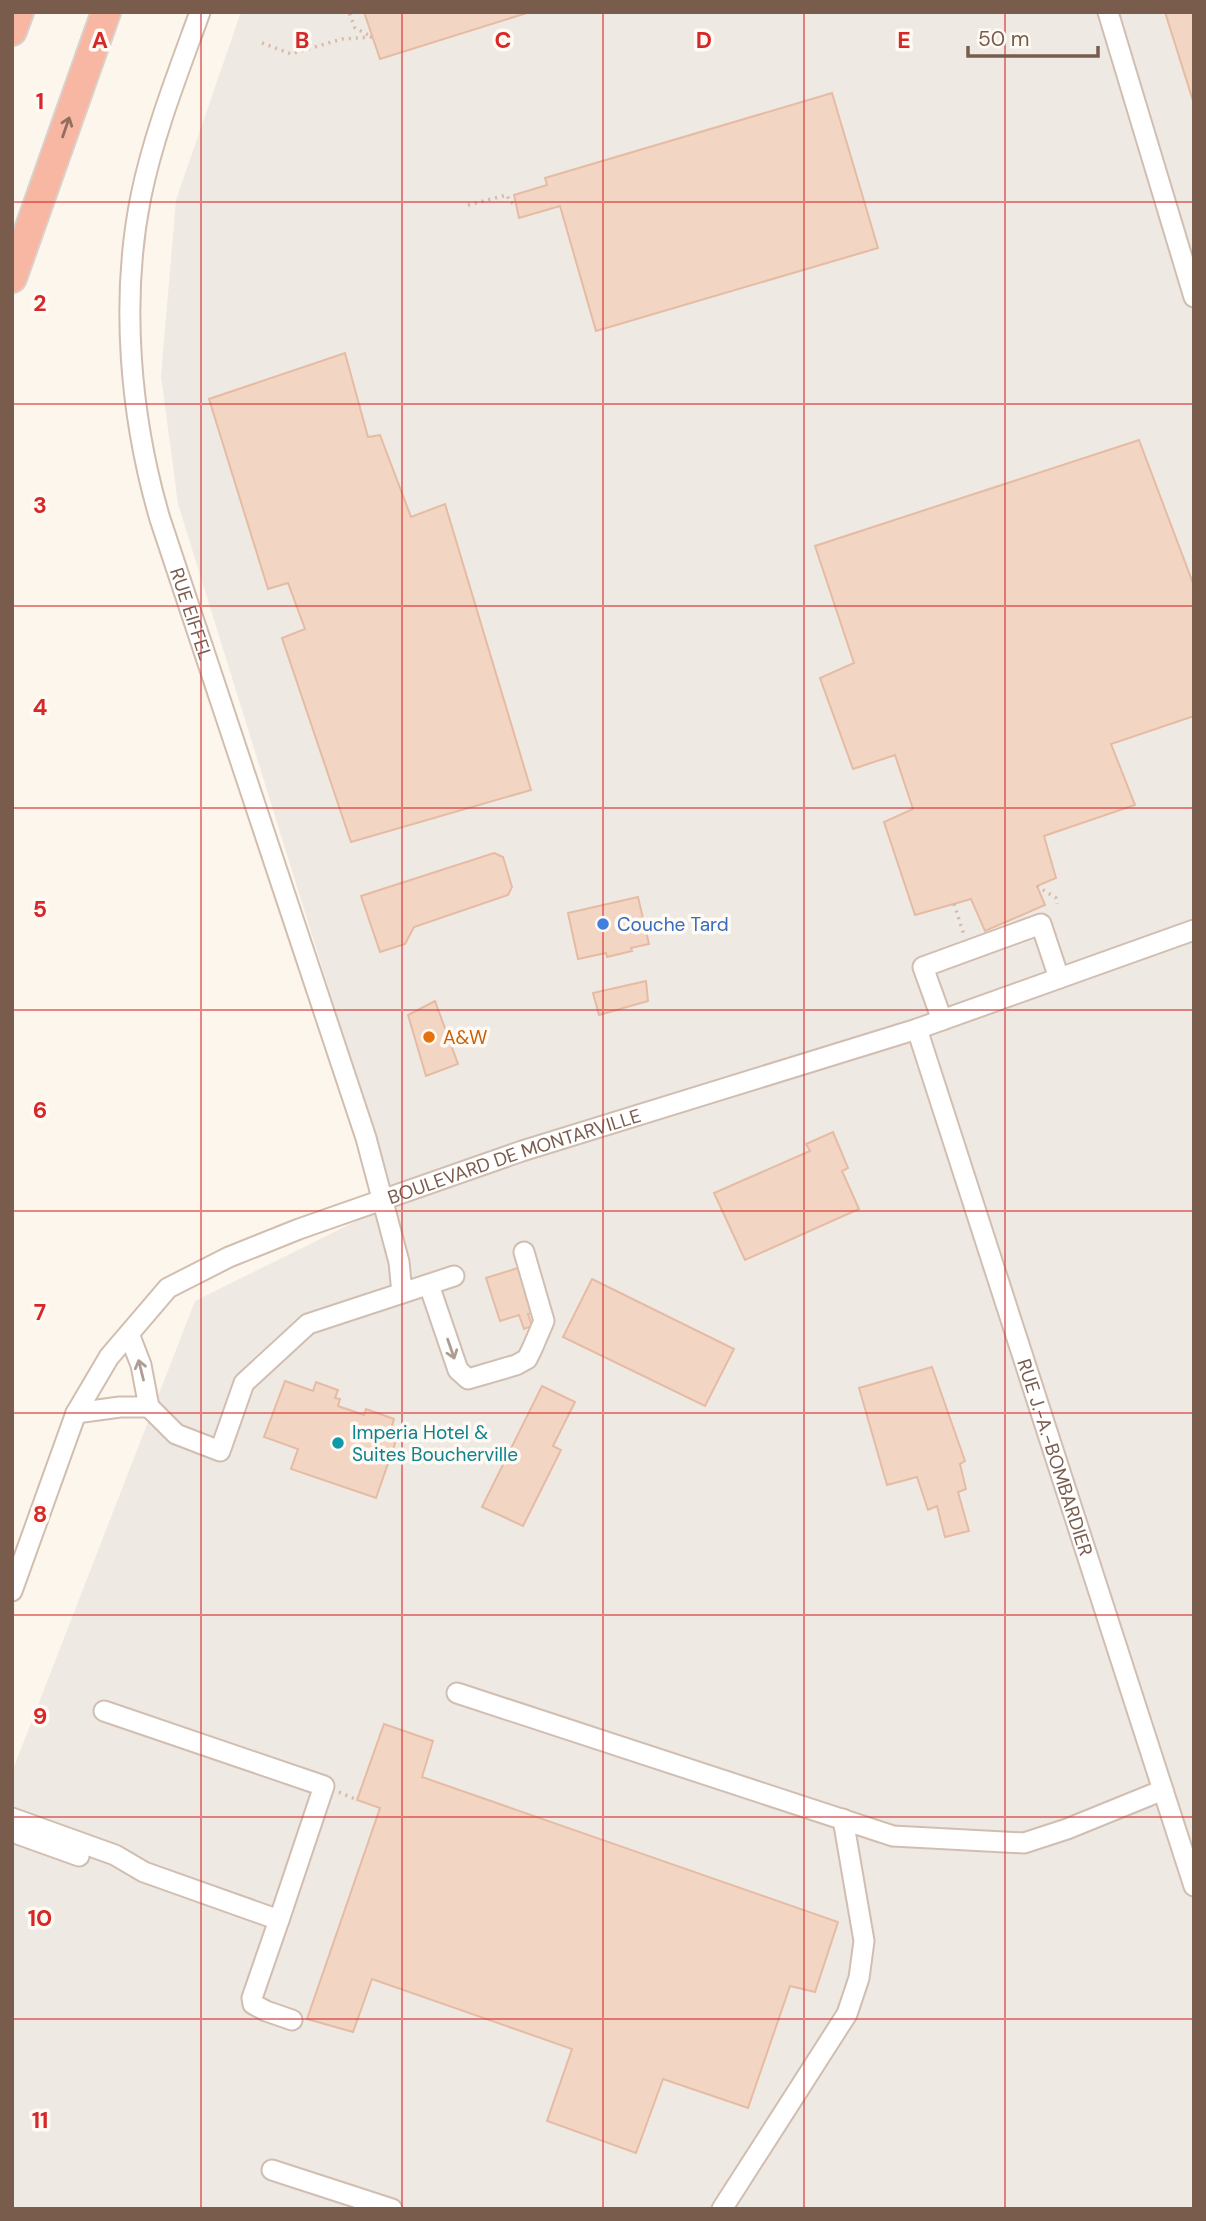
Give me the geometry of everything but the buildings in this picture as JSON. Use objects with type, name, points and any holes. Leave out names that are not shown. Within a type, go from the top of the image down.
[{"type":"highway","points":[[12,31],[19,12]]},
{"type":"highway","points":[[12,278],[106,12]]},
{"type":"street","name":"RUE EIFFEL","points":[[200,12],[154,146],[136,224],[131,287],[131,341],[139,431],[160,519],[366,1138],[399,1262],[402,1293]]},
{"type":"street","points":[[1108,12],[1194,297]]},
{"type":"street","points":[[942,1020],[923,967],[1041,923],[1059,978]]},
{"type":"street","name":"BOULEVARD DE MONTARVILLE","points":[[12,1591],[76,1413],[109,1357],[168,1288],[229,1257],[299,1229],[522,1152],[917,1029],[1194,930]]},
{"type":"street","name":"RUE J.-A.-BOMBARDIER","points":[[917,1029],[1194,1886]]},
{"type":"street","points":[[429,1285],[462,1375],[468,1379],[516,1365],[527,1359],[544,1321],[524,1252]]},
{"type":"street","points":[[129,1334],[141,1365],[149,1407],[176,1434],[220,1451],[244,1383],[308,1324],[454,1276]]},
{"type":"street","points":[[76,1413],[120,1407],[149,1407]]},
{"type":"street","points":[[457,1693],[893,1836],[1024,1843],[1067,1829],[1163,1790]]},
{"type":"street","points":[[104,1710],[324,1787],[252,1998],[253,2004],[259,2008],[292,2020]]},
{"type":"street","points":[[12,1818],[115,1855],[144,1872],[279,1920]]},
{"type":"street","points":[[722,2209],[847,2014],[859,1978],[863,1941],[843,1819]]},
{"type":"street","points":[[12,1832],[111,1867],[144,1872]]},
{"type":"street","points":[[272,2170],[392,2209]]},
{"type":"path","points":[[262,43],[291,54],[342,39],[372,37],[355,28],[349,12]]},
{"type":"path","points":[[468,205],[507,195],[510,202],[517,205]]},
{"type":"path","points":[[1037,886],[1056,898],[1057,904]]},
{"type":"path","points":[[954,904],[969,950]]},
{"type":"shaded area","points":[[241,12],[1194,12],[1194,2209],[12,2209],[12,1772],[195,1301],[395,1202],[178,504],[161,376],[176,200]]},
{"type":"place","name":"Couche Tard","points":[[603,924]]},
{"type":"place","name":"A&W","points":[[429,1037]]},
{"type":"place","name":"Imperia Hotel & Suites Boucherville","points":[[338,1443]]}]
